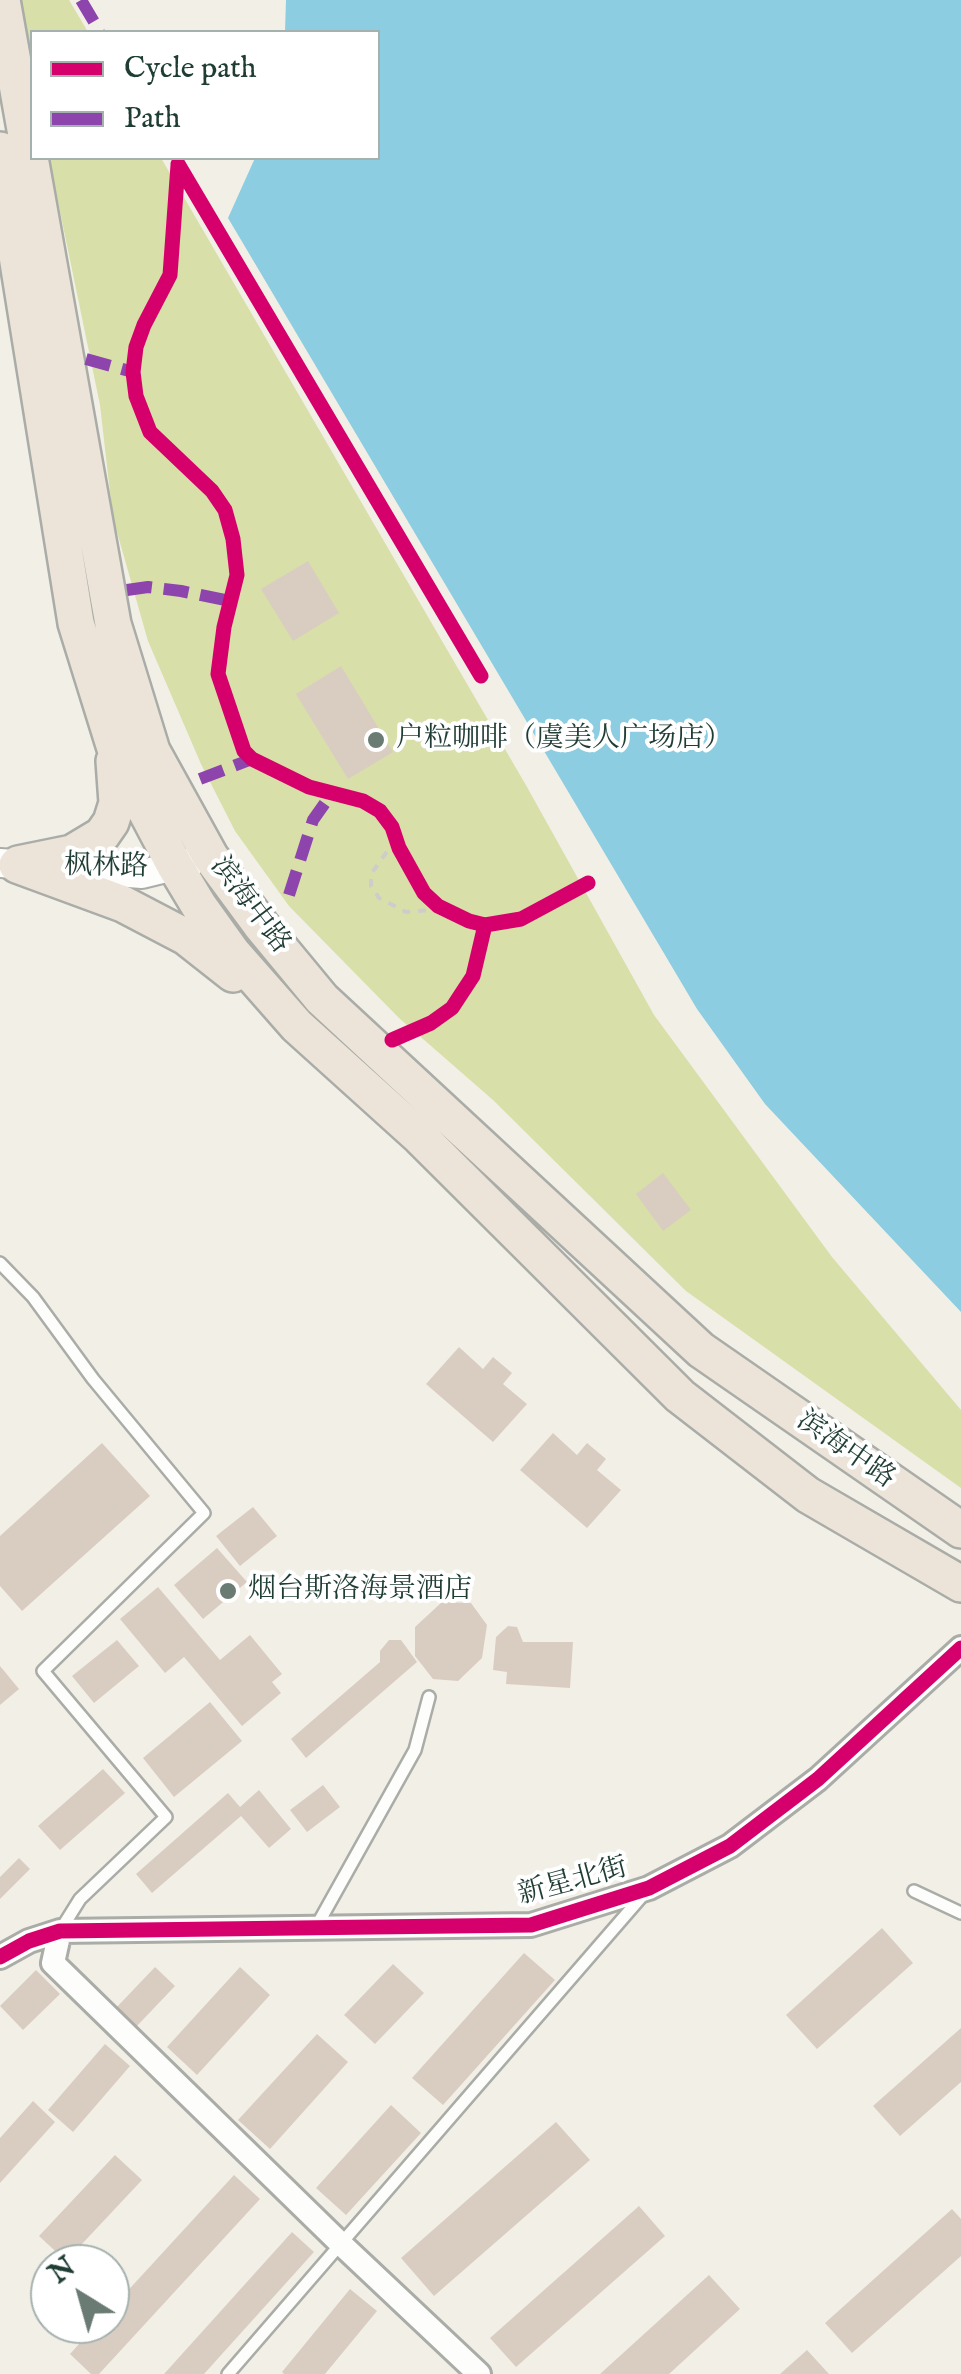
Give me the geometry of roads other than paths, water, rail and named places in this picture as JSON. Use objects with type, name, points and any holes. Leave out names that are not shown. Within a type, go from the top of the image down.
[{"type":"main road","name":"滨海中路","points":[[2,0],[30,157]]},
{"type":"main road","name":"滨海中路","points":[[0,150],[76,623],[118,758],[174,866],[232,952],[297,1026],[434,1150],[680,1396],[808,1495],[961,1584]]},
{"type":"main road","name":"滨海中路","points":[[30,160],[113,624],[152,751],[210,856],[322,998],[701,1350],[961,1530]]},
{"type":"main road","points":[[8,864],[72,853],[102,835],[112,822],[117,803],[114,764],[98,698]]},
{"type":"main road","points":[[8,864],[123,904],[186,937],[297,1026]]},
{"type":"street","name":"枫林路","points":[[8,864],[142,874],[210,856]]},
{"type":"street","name":"新星北街","points":[[0,1957],[29,1941],[60,1931],[531,1925],[649,1888],[730,1846],[818,1778],[961,1648]]},
{"type":"street","points":[[60,1931],[54,1963],[340,2244],[479,2374]]},
{"type":"lane","points":[[0,1264],[33,1297],[93,1379],[204,1513],[43,1671],[166,1816],[80,1899],[60,1931]]},
{"type":"lane","points":[[316,1929],[415,1750],[430,1697]]},
{"type":"lane","points":[[228,2374],[649,1888]]},
{"type":"lane","points":[[914,1890],[961,1913]]},
{"type":"water","points":[[286,0],[961,0],[961,1312],[765,1104],[697,1009],[228,218],[254,160],[380,160],[380,30],[285,30]]},
{"type":"place","name":"户粒咖啡（虞美人广场店）","points":[[376,740]]},
{"type":"place","name":"烟台斯洛海景酒店","points":[[228,1591]]}]
